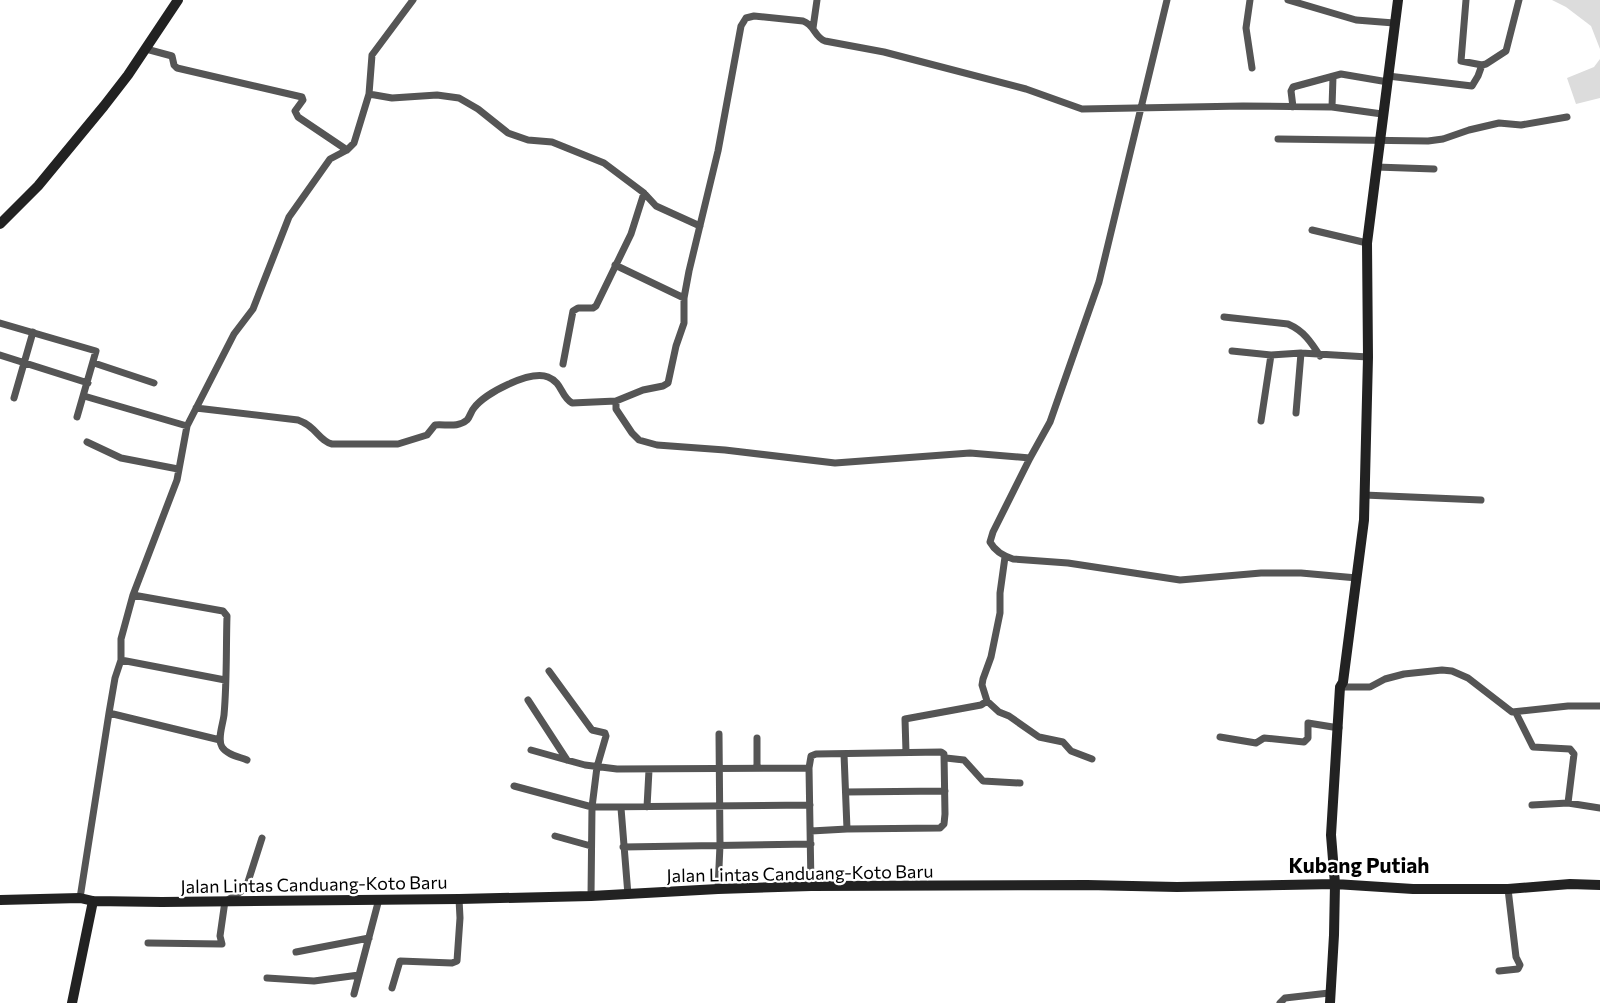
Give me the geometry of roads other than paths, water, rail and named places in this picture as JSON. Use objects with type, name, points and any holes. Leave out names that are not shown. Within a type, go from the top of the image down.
[{"type":"main road","points":[[1,221],[38,186],[104,106],[146,49],[178,0]]},
{"type":"main road","points":[[1329,998],[1335,884],[1331,835],[1340,687],[1343,682],[1357,578],[1365,495],[1368,357],[1367,243],[1398,0]]},
{"type":"main road","name":"Jalan Lintas Canduang-Koto Baru","points":[[0,900],[80,898],[93,902],[459,899],[628,895],[718,888],[811,886],[1177,887],[1335,884],[1413,889],[1508,889],[1570,884],[1600,885]]},
{"type":"main road","points":[[72,1003],[93,902]]},
{"type":"street","points":[[80,898],[115,678],[121,660],[120,639],[133,595],[177,480],[187,426],[234,334],[253,309],[289,217],[330,159],[347,150],[356,138],[369,94],[372,55],[412,0]]},
{"type":"street","points":[[813,28],[817,0]]},
{"type":"street","points":[[1167,0],[1089,312],[1050,422],[990,542],[1005,557],[1013,559],[1068,563],[1180,580],[1261,573],[1301,573],[1357,578]]},
{"type":"street","points":[[1250,0],[1246,28],[1252,69]]},
{"type":"street","points":[[1288,0],[1356,20],[1394,23]]},
{"type":"street","points":[[1466,0],[1461,62],[1482,65],[1506,51],[1519,0]]},
{"type":"street","points":[[196,408],[298,420],[312,427],[326,442],[332,444],[398,444],[427,435],[435,425],[452,426],[465,421],[475,406],[504,386],[535,375],[551,378],[561,386],[565,397],[572,403],[616,401],[668,383],[676,346],[684,323],[684,298],[718,151],[741,26],[746,18],[754,16],[803,21],[813,28],[819,39],[825,41],[884,52],[1026,89],[1082,109],[1332,107],[1382,114]]},
{"type":"street","points":[[146,49],[172,56],[177,68],[302,98],[296,111],[298,117],[347,150]]},
{"type":"street","points":[[1293,107],[1291,91],[1293,87],[1341,74],[1472,86],[1479,76],[1482,65]]},
{"type":"street","points":[[1332,107],[1333,77]]},
{"type":"street","points":[[369,94],[392,98],[437,95],[459,98],[478,109],[508,133],[528,140],[552,142],[604,163],[644,193],[656,206],[700,226]]},
{"type":"street","points":[[1278,139],[1428,141],[1499,123],[1521,125],[1567,117]]},
{"type":"street","points":[[1376,167],[1434,169]]},
{"type":"street","points":[[563,364],[573,311],[578,308],[596,306],[631,234],[644,193]]},
{"type":"street","points":[[1312,230],[1367,243]]},
{"type":"street","points":[[615,265],[684,298]]},
{"type":"street","points":[[1224,317],[1288,324],[1296,327],[1310,340],[1320,356]]},
{"type":"street","points":[[0,323],[96,351],[77,417]]},
{"type":"street","points":[[14,398],[33,332]]},
{"type":"street","points":[[1232,351],[1271,355],[1301,353],[1320,356],[1368,357]]},
{"type":"street","points":[[1296,413],[1301,353]]},
{"type":"street","points":[[0,355],[88,382]]},
{"type":"street","points":[[1261,421],[1271,355]]},
{"type":"street","points":[[94,363],[154,383]]},
{"type":"street","points":[[84,396],[187,426]]},
{"type":"street","points":[[616,401],[616,409],[632,434],[639,440],[657,446],[725,450],[836,463],[970,453],[1030,458]]},
{"type":"street","points":[[87,442],[121,458],[178,469]]},
{"type":"street","points":[[1365,495],[1481,500]]},
{"type":"street","points":[[1005,557],[1000,613],[982,686],[987,701],[999,712],[1010,716],[1040,737],[1063,742],[1071,751],[1092,759]]},
{"type":"street","points":[[133,595],[223,610],[227,616],[226,691],[220,740],[228,753],[247,760]]},
{"type":"street","points":[[121,660],[225,680]]},
{"type":"street","points":[[1340,687],[1370,687],[1385,679],[1404,674],[1442,670],[1452,671],[1468,678],[1507,710],[1516,713],[1568,706],[1600,706]]},
{"type":"street","points":[[549,671],[592,730],[605,733],[597,767],[592,807],[591,896]]},
{"type":"street","points":[[528,700],[567,760]]},
{"type":"street","points":[[906,752],[905,718],[981,705],[987,701]]},
{"type":"street","points":[[109,713],[220,740]]},
{"type":"street","points":[[1516,713],[1533,747],[1573,750],[1568,803]]},
{"type":"street","points":[[1220,737],[1256,742],[1264,738],[1304,742],[1308,738],[1308,723],[1339,729]]},
{"type":"street","points":[[718,888],[719,734]]},
{"type":"street","points":[[757,738],[757,768]]},
{"type":"street","points":[[531,750],[597,767],[649,770],[809,768]]},
{"type":"street","points":[[811,831],[940,828],[944,824],[946,758],[941,752],[813,754],[809,758],[811,886]]},
{"type":"street","points":[[844,754],[847,829]]},
{"type":"street","points":[[946,758],[964,760],[983,781],[1020,783]]},
{"type":"street","points":[[646,807],[649,770]]},
{"type":"street","points":[[514,786],[592,807],[810,805]]},
{"type":"street","points":[[846,792],[945,791]]},
{"type":"street","points":[[1532,805],[1568,803],[1600,808]]},
{"type":"street","points":[[621,808],[628,895]]},
{"type":"street","points":[[555,836],[591,846]]},
{"type":"street","points":[[148,943],[222,944],[220,936],[226,901],[246,888],[262,838]]},
{"type":"street","points":[[623,847],[811,844]]},
{"type":"street","points":[[1499,971],[1518,969],[1520,965],[1516,957],[1508,889]]},
{"type":"street","points":[[354,994],[379,899]]},
{"type":"street","points":[[392,988],[400,961],[452,963],[457,961],[459,899]]},
{"type":"street","points":[[296,952],[369,938]]},
{"type":"street","points":[[267,978],[314,981],[359,975]]},
{"type":"street","points":[[1280,1003],[1285,998],[1329,998]]},
{"type":"district","name":"Kubang Putiah","points":[[1359,864]]}]
